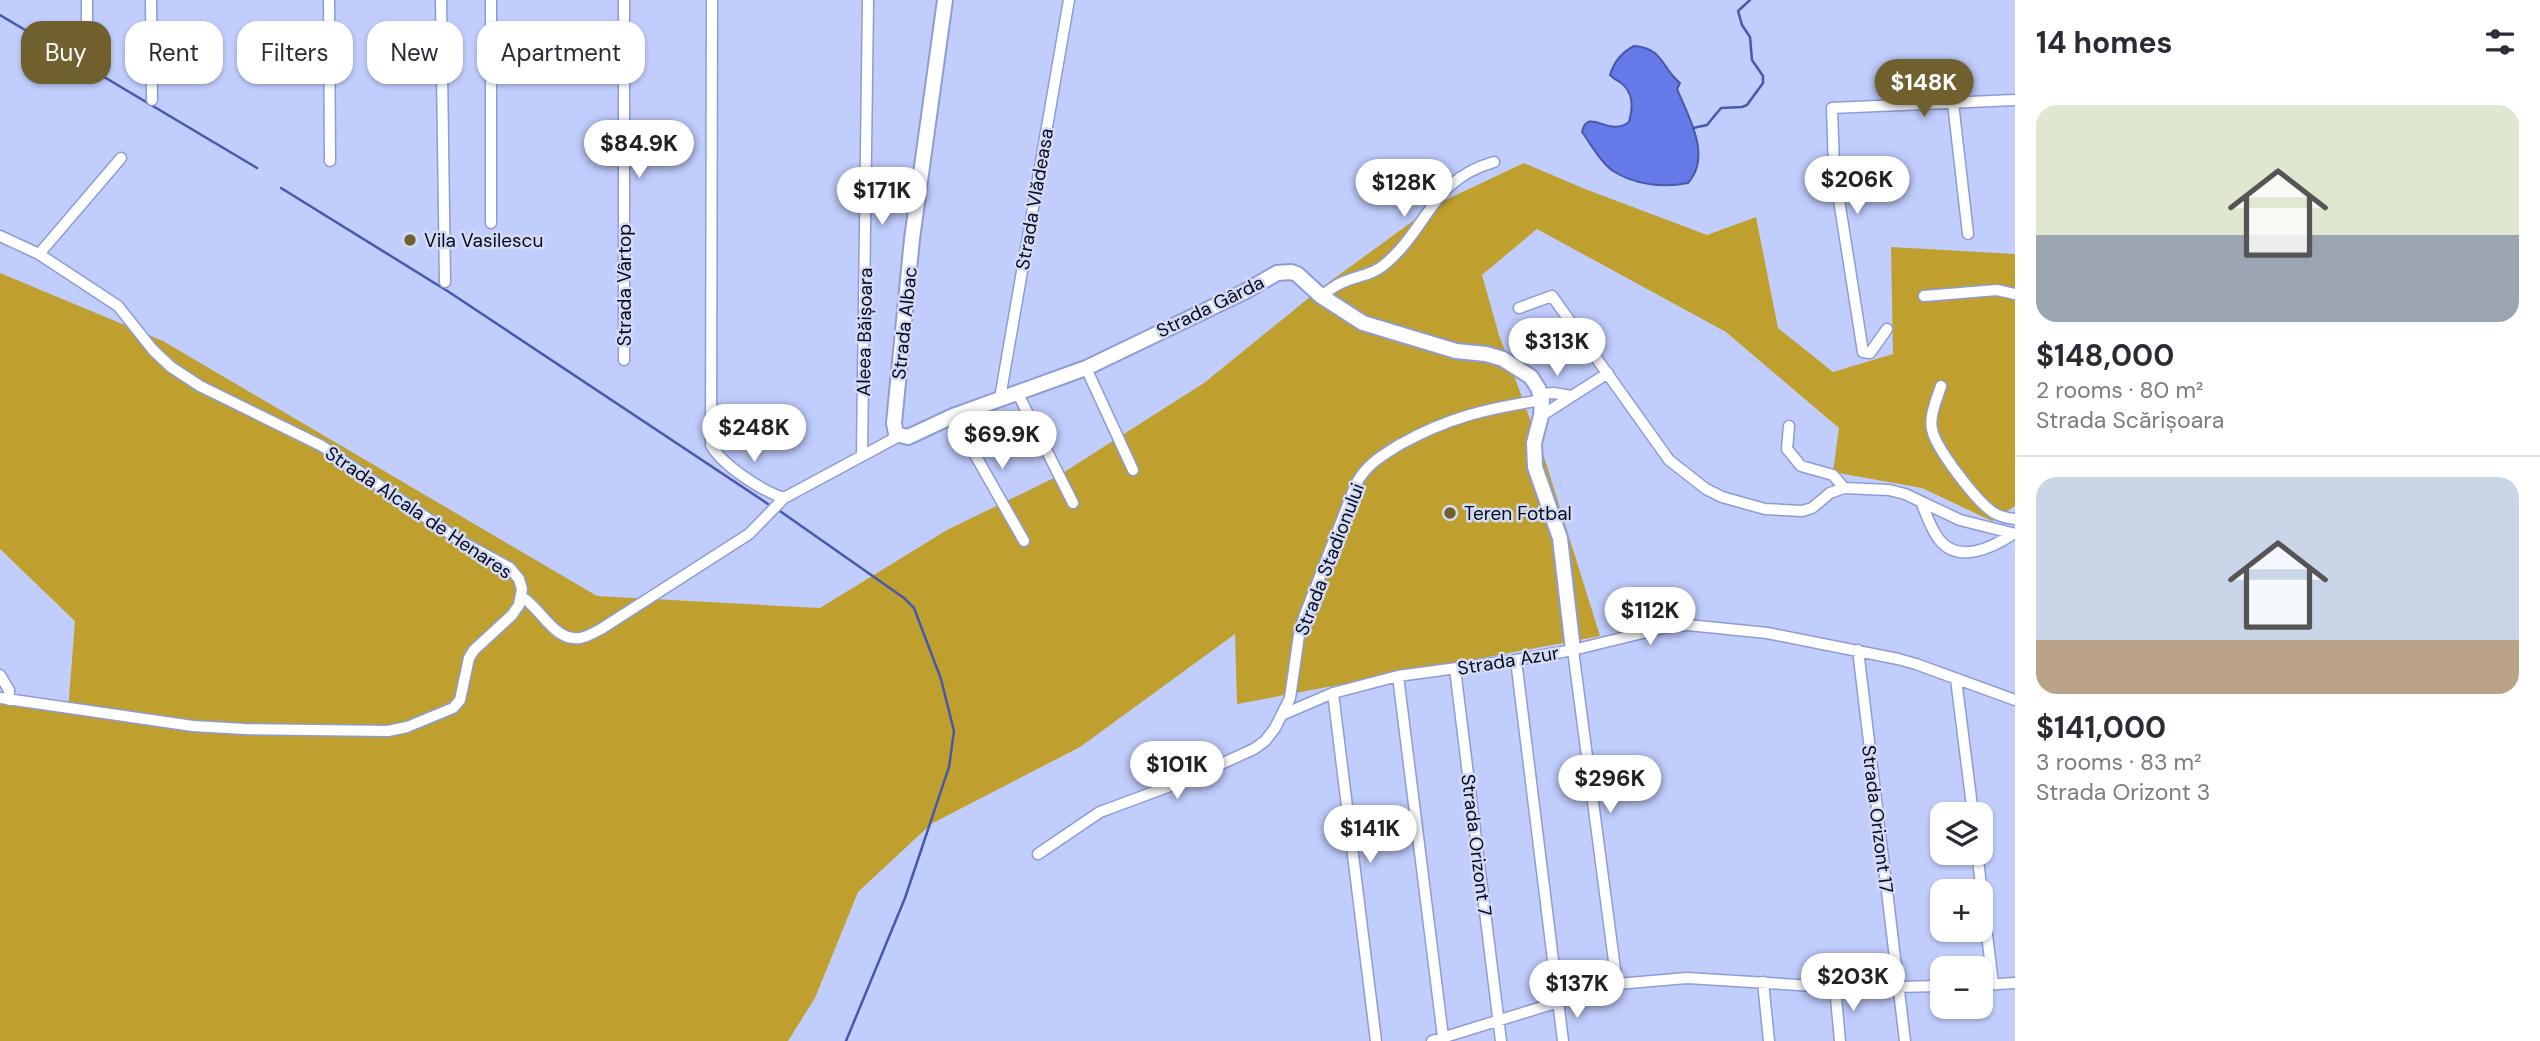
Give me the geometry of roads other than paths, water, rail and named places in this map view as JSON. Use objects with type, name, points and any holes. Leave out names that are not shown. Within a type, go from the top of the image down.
[{"type":"street","points":[[87,0],[87,21]]},
{"type":"street","points":[[151,0],[152,100]]},
{"type":"street","points":[[329,0],[330,161]]},
{"type":"street","points":[[441,0],[445,282]]},
{"type":"street","points":[[491,0],[491,223]]},
{"type":"street","name":"Strada Vârtop","points":[[624,0],[624,360]]},
{"type":"street","points":[[712,0],[711,445],[722,460],[782,501]]},
{"type":"street","name":"Aleea Băișoara","points":[[862,454],[868,0]]},
{"type":"street","name":"Strada Albac","points":[[899,436],[894,429],[894,423],[912,239],[945,0]]},
{"type":"street","name":"Strada Vlădeasa","points":[[1000,398],[1069,0]]},
{"type":"street","points":[[1887,329],[1870,353],[1863,352],[1834,168],[1832,108],[2015,100]]},
{"type":"street","points":[[1953,103],[1968,234]]},
{"type":"street","points":[[39,254],[121,158]]},
{"type":"street","points":[[1321,296],[1337,284],[1382,267],[1410,239],[1444,190],[1473,168],[1494,162]]},
{"type":"street","name":"Strada Alcala de Henares","points":[[0,236],[39,254],[118,306],[153,350],[171,367],[200,386],[322,446],[462,542],[510,568],[523,589],[522,597],[512,615],[474,650],[469,658],[460,700],[453,708],[407,727],[388,731],[193,726],[4,699]]},
{"type":"street","name":"Strada Gârda","points":[[522,597],[531,603],[557,633],[568,638],[581,638],[601,629],[748,534],[782,501],[862,454],[899,436],[908,437],[953,416],[1086,368],[1285,271],[1297,274],[1321,296],[1363,323],[1456,351],[1503,359],[1531,377],[1541,397]]},
{"type":"street","points":[[1924,296],[1997,290],[2015,294]]},
{"type":"street","points":[[1519,308],[1552,296],[1669,460],[1706,489],[1765,509],[1791,511],[1812,508],[1830,493],[1844,488],[1889,490],[1960,520],[2014,534]]},
{"type":"street","points":[[1086,368],[1133,470]]},
{"type":"street","points":[[1541,416],[1608,373]]},
{"type":"street","points":[[1941,386],[1931,426],[1934,436],[1951,465],[1988,509],[2004,518],[2015,519]]},
{"type":"street","points":[[1017,392],[1073,503]]},
{"type":"street","name":"Strada Stadionului","points":[[1283,714],[1290,698],[1304,617],[1356,484],[1367,467],[1428,429],[1461,416],[1554,393],[1571,396]]},
{"type":"street","points":[[1541,397],[1541,416],[1534,443],[1535,467],[1560,538],[1617,984]]},
{"type":"street","points":[[953,416],[1024,541]]},
{"type":"street","points":[[1789,426],[1787,449],[1801,466],[1833,475],[1844,488]]},
{"type":"street","points":[[1921,502],[1938,538],[1956,550],[1973,552],[1994,547],[2014,534]]},
{"type":"street","name":"Strada Azur","points":[[1283,714],[1333,693],[1398,676],[1573,650],[1667,627],[1688,625],[1767,633],[1858,650],[1916,664],[2015,700]]},
{"type":"street","name":"Strada Orizont 17","points":[[1858,650],[1905,1041]]},
{"type":"street","points":[[1516,660],[1563,1041]]},
{"type":"street","name":"Strada Orizont 7","points":[[1455,669],[1500,1041]]},
{"type":"street","points":[[0,675],[9,690],[4,699]]},
{"type":"street","points":[[1398,676],[1443,1038]]},
{"type":"street","points":[[1956,679],[1971,802]]},
{"type":"street","points":[[1333,693],[1376,1041]]},
{"type":"street","points":[[1038,854],[1100,812],[1181,782],[1254,749],[1265,741],[1283,714]]},
{"type":"street","points":[[1979,865],[1990,956]]},
{"type":"street","points":[[1432,1041],[1617,984],[1687,978],[1836,987],[1930,986]]},
{"type":"street","points":[[1763,982],[1769,1041]]},
{"type":"street","points":[[1993,984],[2015,983]]},
{"type":"street","points":[[1836,987],[1840,1041]]},
{"type":"water","points":[[1634,46],[1657,55],[1680,83],[1677,89],[1692,124],[1698,149],[1695,172],[1688,183],[1649,184],[1622,176],[1604,163],[1582,132],[1589,122],[1614,127],[1629,122],[1632,105],[1628,90],[1610,75],[1619,58]]},
{"type":"waterway","points":[[1693,128],[1707,125],[1721,108],[1747,105],[1763,83],[1763,76],[1752,60],[1750,37],[1742,25],[1738,11],[1750,0]]},
{"type":"waterway","points":[[0,15],[257,168]]},
{"type":"waterway","points":[[281,188],[449,292],[771,506]]},
{"type":"waterway","points":[[777,509],[904,598],[914,608],[941,679],[954,731],[949,767],[905,898],[846,1041]]},
{"type":"place","name":"Vila Vasilescu","points":[[410,240]]},
{"type":"place","name":"Teren Fotbal","points":[[1450,513]]}]
